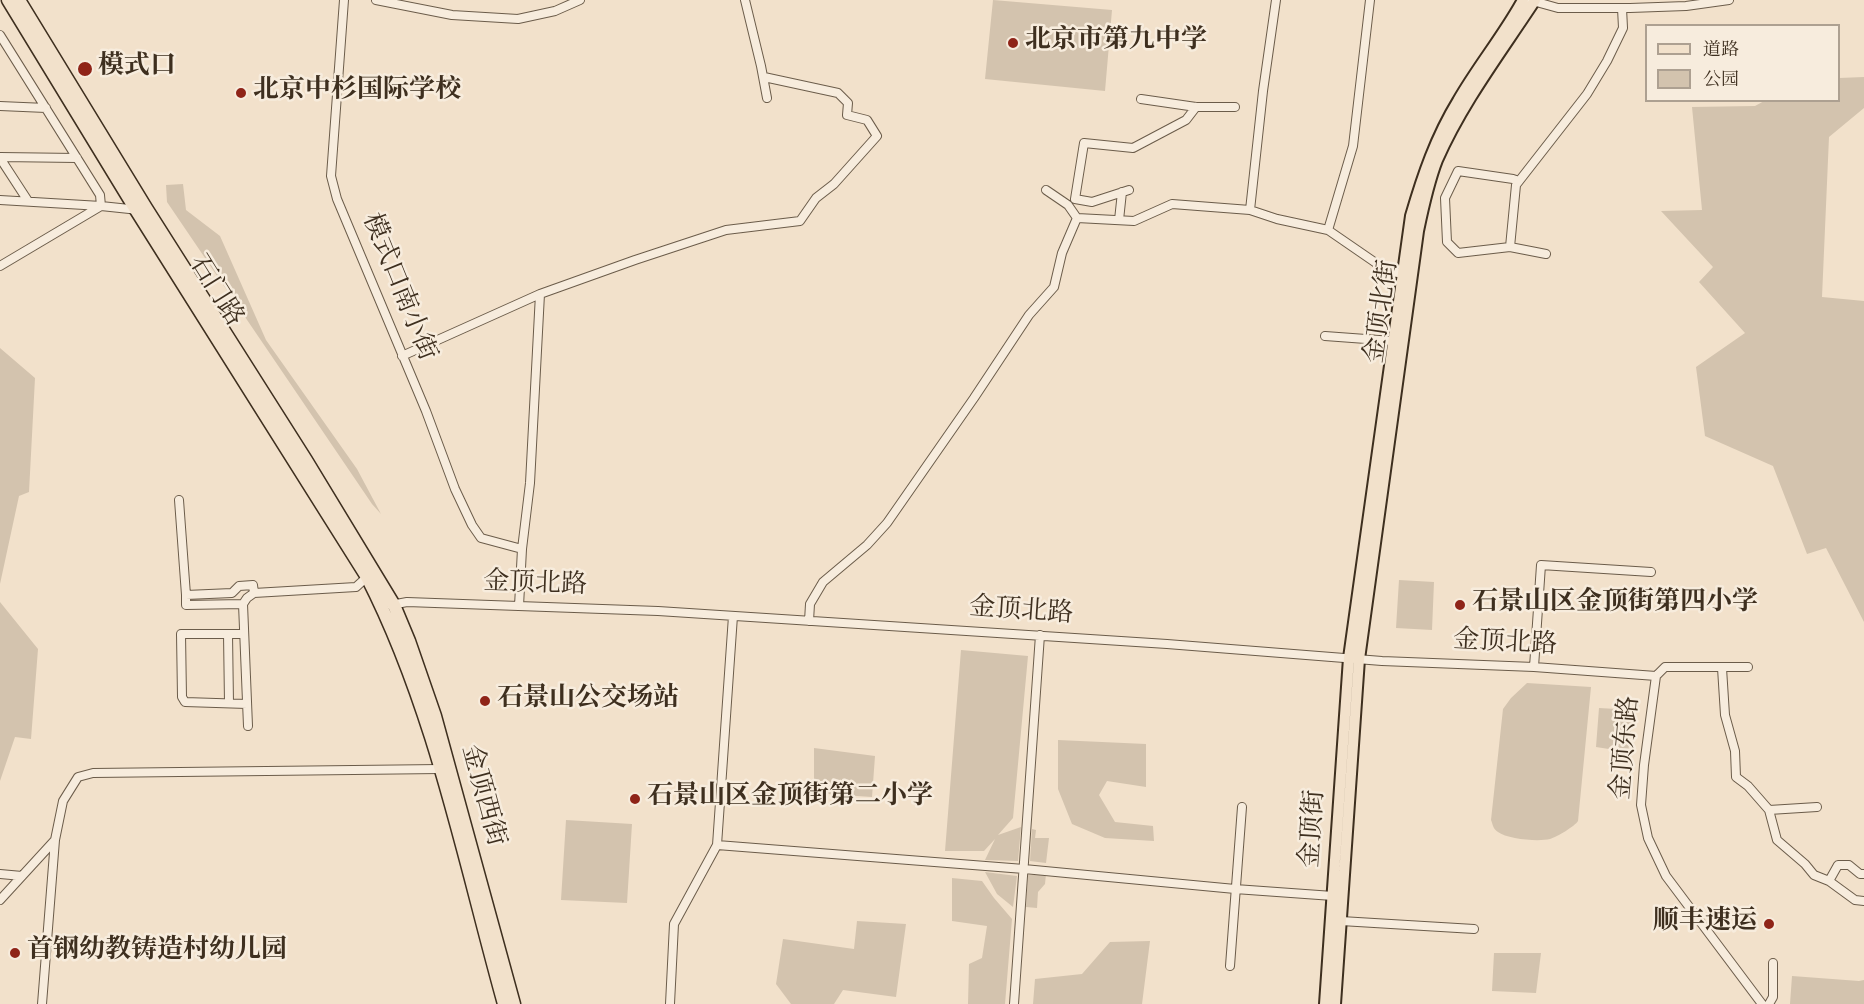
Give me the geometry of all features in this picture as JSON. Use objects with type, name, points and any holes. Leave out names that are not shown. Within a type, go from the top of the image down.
[{"type":"highway","name":"石门路","points":[[8,0],[388,606]]},
{"type":"highway","name":"石门路","points":[[19,0],[141,209],[300,450],[388,606]]},
{"type":"highway","name":"金顶西街","points":[[388,606],[440,769],[504,1004]]},
{"type":"highway","name":"金顶西街","points":[[388,606],[409,641],[435,716],[514,1004]]},
{"type":"main road","name":"金顶北街","points":[[1354,658],[1407,274],[1411,216],[1424,170],[1438,136],[1457,101],[1530,0]]},
{"type":"main road","name":"金顶北街","points":[[1354,658],[1393,341],[1407,274]]},
{"type":"main road","name":"金顶街","points":[[1325,1004],[1354,658]]},
{"type":"main road","name":"金顶街","points":[[1335,1004],[1354,658]]},
{"type":"street","name":"模式口南小街","points":[[344,0],[331,176],[337,199],[426,411],[455,489],[472,525],[481,538],[522,549]]},
{"type":"street","points":[[376,0],[452,15],[518,19],[555,11],[580,0]]},
{"type":"street","points":[[745,0],[767,98]]},
{"type":"street","points":[[1250,210],[1276,0]]},
{"type":"street","points":[[1328,230],[1353,146],[1370,0]]},
{"type":"street","points":[[1530,0],[1558,8],[1623,8],[1686,6],[1729,0]]},
{"type":"street","points":[[1510,247],[1516,185],[1587,94],[1607,61],[1623,28],[1623,8]]},
{"type":"street","points":[[0,35],[100,195],[101,206]]},
{"type":"street","points":[[402,356],[540,294],[635,260],[726,230],[800,221],[816,198],[834,184],[877,136],[867,120],[847,116],[848,103],[838,93],[764,77]]},
{"type":"street","points":[[1141,99],[1196,107],[1235,107]]},
{"type":"street","points":[[0,106],[46,108]]},
{"type":"street","points":[[1119,220],[1125,191],[1092,202],[1075,199],[1084,143],[1133,148],[1186,120],[1196,107]]},
{"type":"street","points":[[0,157],[77,158]]},
{"type":"street","points":[[0,157],[28,201]]},
{"type":"street","points":[[1519,181],[1458,171],[1445,198],[1447,242],[1458,253],[1510,247],[1546,254]]},
{"type":"street","points":[[1046,190],[1068,205],[1077,218]]},
{"type":"street","points":[[0,200],[141,209]]},
{"type":"street","points":[[1077,218],[1134,221],[1172,204],[1250,210],[1277,219],[1328,230],[1389,272],[1407,274]]},
{"type":"street","points":[[0,266],[101,206]]},
{"type":"street","points":[[809,621],[810,604],[823,582],[867,545],[887,523],[1029,315],[1054,287],[1062,253],[1077,218]]},
{"type":"street","points":[[519,606],[522,549],[530,483],[540,294]]},
{"type":"street","points":[[1325,336],[1393,341]]},
{"type":"street","points":[[179,500],[186,605],[243,604]]},
{"type":"street","points":[[1534,667],[1541,565],[1651,572]]},
{"type":"street","points":[[248,726],[243,604],[247,598],[254,593],[356,587],[368,577]]},
{"type":"street","points":[[186,594],[232,593],[239,586],[253,585],[254,593]]},
{"type":"street","name":"金顶北路","points":[[388,606],[407,602],[733,616],[1656,676]]},
{"type":"street","points":[[670,1004],[674,924],[717,845],[733,616]]},
{"type":"street","points":[[244,634],[182,634],[182,697],[185,702],[247,704]]},
{"type":"street","points":[[228,634],[229,703]]},
{"type":"street","points":[[1014,1004],[1040,635]]},
{"type":"street","points":[[1656,676],[1665,667],[1748,667]]},
{"type":"street","points":[[1722,668],[1725,715],[1735,751],[1736,777],[1748,786],[1768,810],[1777,840],[1814,874],[1829,881],[1855,900],[1864,901]]},
{"type":"street","name":"金顶东路","points":[[1656,676],[1641,805],[1648,838],[1665,876],[1762,1004]]},
{"type":"street","points":[[42,1004],[55,840],[63,801],[78,777],[93,773],[440,769]]},
{"type":"street","points":[[1230,966],[1242,807]]},
{"type":"street","points":[[1768,810],[1817,807]]},
{"type":"street","points":[[0,900],[55,840]]},
{"type":"street","points":[[717,845],[1333,896]]},
{"type":"street","points":[[1829,881],[1838,865],[1849,865],[1860,874],[1864,874]]},
{"type":"street","points":[[0,874],[22,876]]},
{"type":"street","points":[[1341,921],[1474,929]]},
{"type":"street","points":[[1769,1004],[1773,997],[1773,963]]},
{"type":"green space","points":[[993,0],[1112,10],[1105,91],[985,79]]},
{"type":"green space","points":[[1864,77],[1864,108],[1829,137],[1822,297],[1864,301],[1864,622],[1826,548],[1807,554],[1773,466],[1705,436],[1696,367],[1745,333],[1699,282],[1713,267],[1661,211],[1702,210],[1692,107],[1755,106],[1762,102],[1840,102],[1840,78]]},
{"type":"green space","points":[[183,184],[186,210],[220,236],[266,340],[357,469],[381,514],[167,202],[166,185]]},
{"type":"green space","points":[[0,348],[35,378],[29,492],[19,496],[0,584]]},
{"type":"green space","points":[[1399,580],[1434,582],[1432,630],[1396,628]]},
{"type":"green space","points":[[0,602],[38,649],[31,739],[15,737],[0,781]]},
{"type":"green space","points":[[961,650],[1028,656],[1013,818],[998,835],[1021,827],[1018,861],[985,860],[995,839],[984,851],[945,851]]},
{"type":"green space","points":[[1527,683],[1591,687],[1578,821],[1561,834],[1545,840],[1523,839],[1502,834],[1495,830],[1491,820],[1503,709]]},
{"type":"green space","points":[[1599,708],[1634,710],[1628,752],[1596,747]]},
{"type":"green space","points":[[1058,740],[1146,744],[1146,787],[1107,781],[1099,795],[1115,822],[1153,826],[1154,841],[1105,838],[1072,824],[1058,789]]},
{"type":"green space","points":[[814,748],[875,756],[872,797],[814,793]]},
{"type":"green space","points":[[566,820],[632,824],[627,903],[561,900]]},
{"type":"green space","points":[[1032,829],[1036,830],[1035,838],[1049,838],[1046,863],[1030,861]]},
{"type":"green space","points":[[985,872],[1017,876],[1013,907],[997,894]]},
{"type":"green space","points":[[1046,874],[1045,884],[1038,892],[1037,908],[1026,907],[1028,875]]},
{"type":"green space","points":[[952,878],[982,881],[1012,919],[1005,1004],[968,1004],[969,964],[982,958],[987,926],[952,921]]},
{"type":"green space","points":[[857,921],[906,924],[896,997],[843,990],[834,1004],[791,1004],[776,984],[783,939],[854,949]]},
{"type":"green space","points":[[1150,941],[1142,1004],[1033,1004],[1035,979],[1082,974],[1110,942]]},
{"type":"green space","points":[[1494,953],[1541,953],[1536,993],[1492,991]]},
{"type":"green space","points":[[1792,976],[1864,980],[1864,1004],[1790,1004]]},
{"type":"place","name":"北京市第九中学","points":[[1013,43]]},
{"type":"place","name":"模式口","points":[[85,69]]},
{"type":"place","name":"北京中杉国际学校","points":[[241,93]]},
{"type":"place","name":"石景山区金顶街第四小学","points":[[1460,605]]},
{"type":"place","name":"石景山公交场站","points":[[485,701]]},
{"type":"place","name":"石景山区金顶街第二小学","points":[[635,799]]},
{"type":"place","name":"顺丰速运","points":[[1769,924]]},
{"type":"place","name":"首钢幼教铸造村幼儿园","points":[[15,953]]}]
